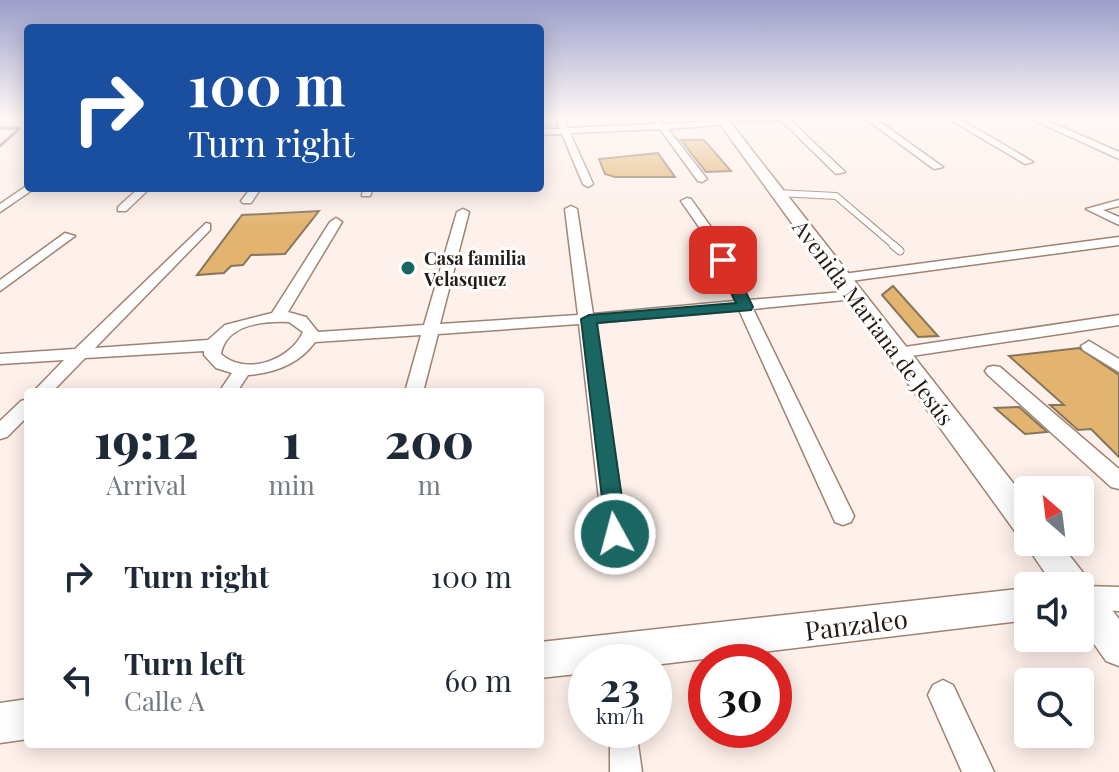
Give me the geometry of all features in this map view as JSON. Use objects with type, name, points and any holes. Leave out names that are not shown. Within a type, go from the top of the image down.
[{"type":"street","points":[[574,153],[588,184]]},
{"type":"street","points":[[682,153],[702,179]]},
{"type":"street","name":"Avenida Mariana de Jesús","points":[[747,153],[1014,506]]},
{"type":"street","points":[[820,153],[840,172]]},
{"type":"street","points":[[918,153],[938,167]]},
{"type":"street","points":[[1012,153],[1028,162]]},
{"type":"street","points":[[0,209],[24,192]]},
{"type":"street","points":[[122,209],[141,192]]},
{"type":"street","points":[[247,201],[253,192]]},
{"type":"street","points":[[687,201],[712,237],[843,516]]},
{"type":"street","points":[[1118,203],[1092,209],[1119,221]]},
{"type":"street","points":[[571,209],[589,319],[615,534]]},
{"type":"street","points":[[415,388],[463,212]]},
{"type":"street","points":[[278,316],[336,222]]},
{"type":"street","points":[[46,388],[206,227]]},
{"type":"street","points":[[0,287],[69,236]]},
{"type":"street","points":[[214,345],[216,361],[243,369],[285,359],[309,338],[786,304],[808,307],[853,292],[1119,241]]},
{"type":"street","points":[[0,359],[214,345],[236,326],[278,316],[307,325],[309,338]]},
{"type":"street","points":[[898,353],[1119,320]]},
{"type":"street","points":[[1089,346],[1119,367]]},
{"type":"street","points":[[231,388],[243,369]]},
{"type":"street","points":[[994,371],[1119,481]]},
{"type":"street","points":[[0,432],[24,409]]},
{"type":"street","points":[[1094,596],[1119,599]]},
{"type":"street","name":"Panzaleo","points":[[544,660],[1014,606]]},
{"type":"street","points":[[1094,614],[1119,648]]},
{"type":"street","points":[[943,695],[978,772]]},
{"type":"street","points":[[0,723],[24,720]]},
{"type":"street","points":[[624,748],[626,772]]},
{"type":"lane","points":[[777,193],[836,196],[900,251]]},
{"type":"building","points":[[658,153],[675,177],[615,177],[605,174],[599,159]]},
{"type":"building","points":[[691,153],[715,153],[731,171],[706,172]]},
{"type":"building","points":[[319,211],[285,254],[251,255],[243,265],[231,266],[224,273],[197,275],[242,215]]},
{"type":"building","points":[[893,286],[938,336],[918,337],[882,295]]},
{"type":"building","points":[[1079,348],[1119,375],[1119,457],[1091,429],[1078,430],[1050,405],[1064,405],[1009,356]]},
{"type":"building","points":[[1019,407],[1047,432],[1025,434],[995,408]]},
{"type":"place","name":"Casa familia Velasquez","points":[[408,268]]},
{"type":"route","points":[[615,534],[589,319],[746,307],[723,260]]}]
